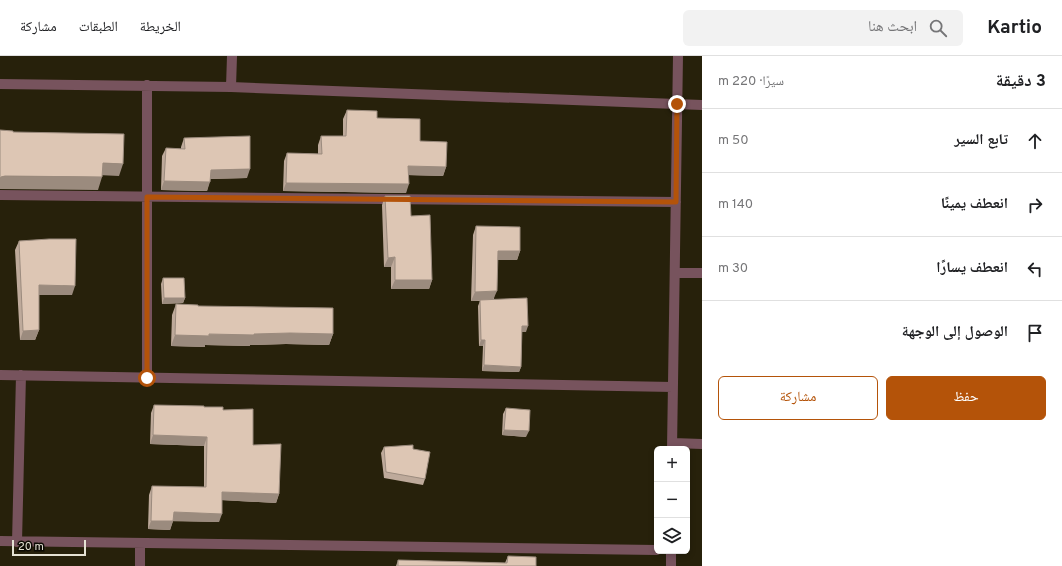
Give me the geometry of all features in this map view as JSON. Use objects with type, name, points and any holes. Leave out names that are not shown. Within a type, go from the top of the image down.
[{"type":"street","points":[[231,87],[232,56]]},
{"type":"street","points":[[678,56],[673,446],[702,444]]},
{"type":"street","points":[[0,84],[231,87],[702,105]]},
{"type":"street","points":[[147,85],[147,378]]},
{"type":"street","points":[[0,195],[676,202]]},
{"type":"street","points":[[675,273],[702,274]]},
{"type":"street","points":[[0,375],[673,387]]},
{"type":"street","points":[[17,542],[21,375]]},
{"type":"street","points":[[0,541],[654,550]]},
{"type":"street","points":[[140,543],[140,566]]},
{"type":"street","points":[[671,554],[671,566]]},
{"type":"building","points":[[347,110],[377,111],[377,118],[420,119],[420,141],[447,142],[446,167],[408,166],[409,184],[286,183],[287,153],[322,154],[321,136],[346,136]]},
{"type":"building","points":[[0,130],[13,132],[124,134],[123,164],[103,163],[102,177],[5,176],[1,177],[0,179]]},
{"type":"building","points":[[250,136],[250,169],[211,170],[210,182],[164,181],[166,148],[185,149],[184,138]]},
{"type":"building","points":[[385,196],[410,196],[411,216],[430,215],[432,280],[395,280],[395,257],[388,258]]},
{"type":"building","points":[[476,226],[520,227],[520,251],[498,251],[497,291],[475,292]]},
{"type":"building","points":[[76,239],[75,286],[39,285],[39,330],[23,331],[19,241]]},
{"type":"building","points":[[163,278],[184,278],[185,298],[164,298]]},
{"type":"building","points":[[527,298],[528,326],[522,326],[521,367],[484,365],[485,340],[481,340],[480,300]]},
{"type":"building","points":[[176,304],[198,306],[333,308],[333,334],[290,333],[254,335],[209,334],[209,336],[175,335]]},
{"type":"building","points":[[154,405],[223,407],[223,410],[253,409],[253,445],[281,444],[279,494],[222,492],[222,514],[174,512],[173,521],[151,521],[152,486],[206,487],[207,437],[153,435]]},
{"type":"building","points":[[506,408],[530,410],[529,431],[504,430]]},
{"type":"building","points":[[413,445],[413,449],[430,452],[425,479],[386,472],[384,447]]},
{"type":"building","points":[[508,556],[536,557],[536,566],[398,566],[398,560],[507,563]]},
{"type":"route","points":[[147,378],[147,197],[676,202],[677,104]]}]
